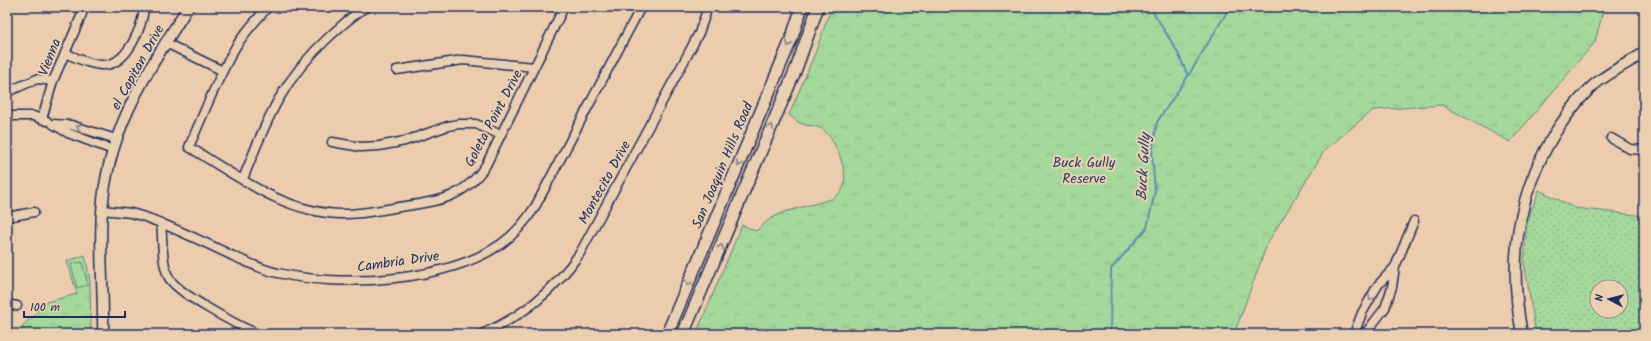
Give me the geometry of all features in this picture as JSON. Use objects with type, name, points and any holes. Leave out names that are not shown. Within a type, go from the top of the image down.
[{"type":"main road","name":"San Joaquin Hills Road","points":[[667,334],[791,40],[802,7]]},
{"type":"main road","points":[[683,334],[796,69],[818,7]]},
{"type":"street","name":"Vienna","points":[[42,118],[53,81],[83,7]]},
{"type":"street","points":[[65,53],[93,64],[117,62],[126,54],[138,32],[143,19],[144,7]]},
{"type":"street","name":"el Capitan Drive","points":[[103,334],[102,210],[106,178],[113,150],[116,139],[136,92],[188,7]]},
{"type":"street","points":[[166,43],[222,71],[252,24],[268,7]]},
{"type":"street","points":[[243,180],[266,122],[277,100],[291,78],[316,49],[349,18],[366,7]]},
{"type":"street","name":"Goleta Point Drive","points":[[222,71],[189,147],[276,199],[308,210],[324,213],[357,213],[434,202],[453,195],[473,181],[486,165],[564,7]]},
{"type":"street","name":"Cambria Drive","points":[[102,210],[131,213],[161,223],[255,266],[277,273],[319,280],[340,281],[416,274],[445,268],[480,256],[501,244],[511,236],[535,207],[641,7]]},
{"type":"street","name":"Montecito Drive","points":[[482,334],[505,323],[535,303],[557,284],[573,264],[688,54],[708,7]]},
{"type":"street","points":[[1522,334],[1515,285],[1516,253],[1522,208],[1537,166],[1548,144],[1563,121],[1595,84],[1644,53]]},
{"type":"street","points":[[397,70],[464,60],[534,67]]},
{"type":"street","points":[[7,92],[37,79],[53,81]]},
{"type":"street","points":[[7,116],[32,116],[42,118],[68,133],[113,150]]},
{"type":"street","points":[[53,124],[71,125],[116,139]]},
{"type":"street","points":[[332,142],[361,147],[379,146],[412,139],[459,124],[476,124],[501,135]]},
{"type":"street","points":[[1611,138],[1630,149],[1644,150]]},
{"type":"street","points":[[7,217],[34,212]]},
{"type":"street","points":[[1363,334],[1368,330],[1385,308],[1392,287],[1395,267],[1414,220]]},
{"type":"street","points":[[161,223],[164,262],[172,283],[187,294],[258,334]]},
{"type":"street","points":[[1354,334],[1362,313],[1378,285],[1395,267]]},
{"type":"street","points":[[7,304],[17,306]]},
{"type":"green space","name":"Buck Gully Reserve","points":[[852,7],[1604,7],[1595,42],[1510,142],[1442,105],[1373,110],[1325,150],[1268,242],[1234,334],[696,334],[742,225],[756,231],[770,219],[784,212],[832,199],[840,193],[843,188],[845,182],[842,164],[830,138],[820,128],[802,124],[789,115],[816,51],[830,11],[843,12]]},
{"type":"green space","points":[[1539,190],[1575,208],[1644,216],[1644,334],[1536,334],[1524,262],[1527,223]]},
{"type":"green space","points":[[85,255],[90,281],[91,334],[21,334],[23,325],[35,315],[43,303],[77,294],[67,261]]},
{"type":"green space","points":[[82,262],[88,285],[77,288],[71,264]]},
{"type":"waterway","name":"Buck Gully","points":[[1110,334],[1111,269],[1147,228],[1155,191],[1152,154],[1157,122],[1188,76],[1177,51],[1150,7]]},
{"type":"waterway","points":[[1188,76],[1230,7]]}]
